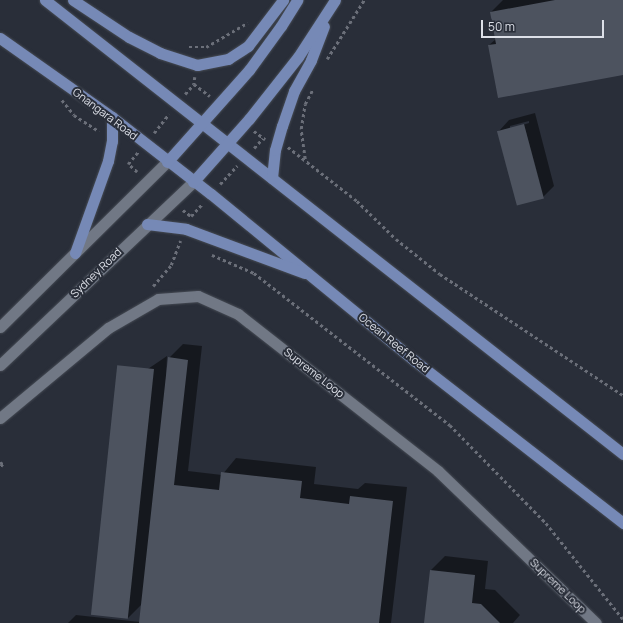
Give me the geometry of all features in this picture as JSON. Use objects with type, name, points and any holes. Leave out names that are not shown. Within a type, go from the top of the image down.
[{"type":"main road","points":[[45,0],[623,454]]},
{"type":"main road","points":[[73,0],[129,38],[160,53],[196,65],[228,59],[248,46],[283,0]]},
{"type":"main road","points":[[167,162],[219,104],[277,32],[297,0]]},
{"type":"main road","points":[[193,182],[245,124],[298,57],[335,0]]},
{"type":"main road","points":[[272,178],[277,142],[294,91],[312,60],[329,10]]},
{"type":"main road","name":"Gnangara Road","points":[[0,38],[112,117],[167,162]]},
{"type":"main road","points":[[75,253],[109,154],[112,117]]},
{"type":"main road","name":"Ocean Reef Road","points":[[167,162],[314,277],[415,361],[623,522]]},
{"type":"main road","points":[[147,224],[186,229],[314,277]]},
{"type":"street","points":[[0,327],[167,162]]},
{"type":"street","name":"Sydney Road","points":[[0,365],[193,182]]},
{"type":"street","name":"Supreme Loop","points":[[0,418],[108,328],[158,299],[198,296],[238,314],[438,471],[596,623]]},
{"type":"path","points":[[324,64],[364,0]]},
{"type":"path","points":[[219,104],[194,84],[196,65],[192,47],[206,47],[252,20]]},
{"type":"path","points":[[305,159],[301,129],[305,104],[315,84]]},
{"type":"path","points":[[59,96],[74,115],[100,132],[102,151],[128,164]]},
{"type":"path","points":[[245,124],[262,138],[294,149],[357,201],[396,239],[440,274],[623,395]]},
{"type":"path","points":[[151,288],[170,265],[191,216]]},
{"type":"path","points":[[180,242],[187,244]]},
{"type":"path","points":[[207,253],[254,273],[450,425],[546,523],[623,619]]},
{"type":"path","points":[[0,462],[3,464],[0,468]]},
{"type":"building","points":[[555,0],[623,0],[623,75],[498,98],[488,45],[496,44],[490,12]]},
{"type":"building","points":[[524,124],[544,198],[517,206],[497,131]]},
{"type":"building","points":[[168,357],[188,360],[174,485],[219,490],[221,472],[302,481],[300,498],[349,504],[350,496],[393,501],[379,623],[139,623]]},
{"type":"building","points":[[117,365],[154,369],[128,619],[91,615]]},
{"type":"building","points":[[430,570],[475,575],[472,603],[481,604],[500,623],[424,623]]}]
